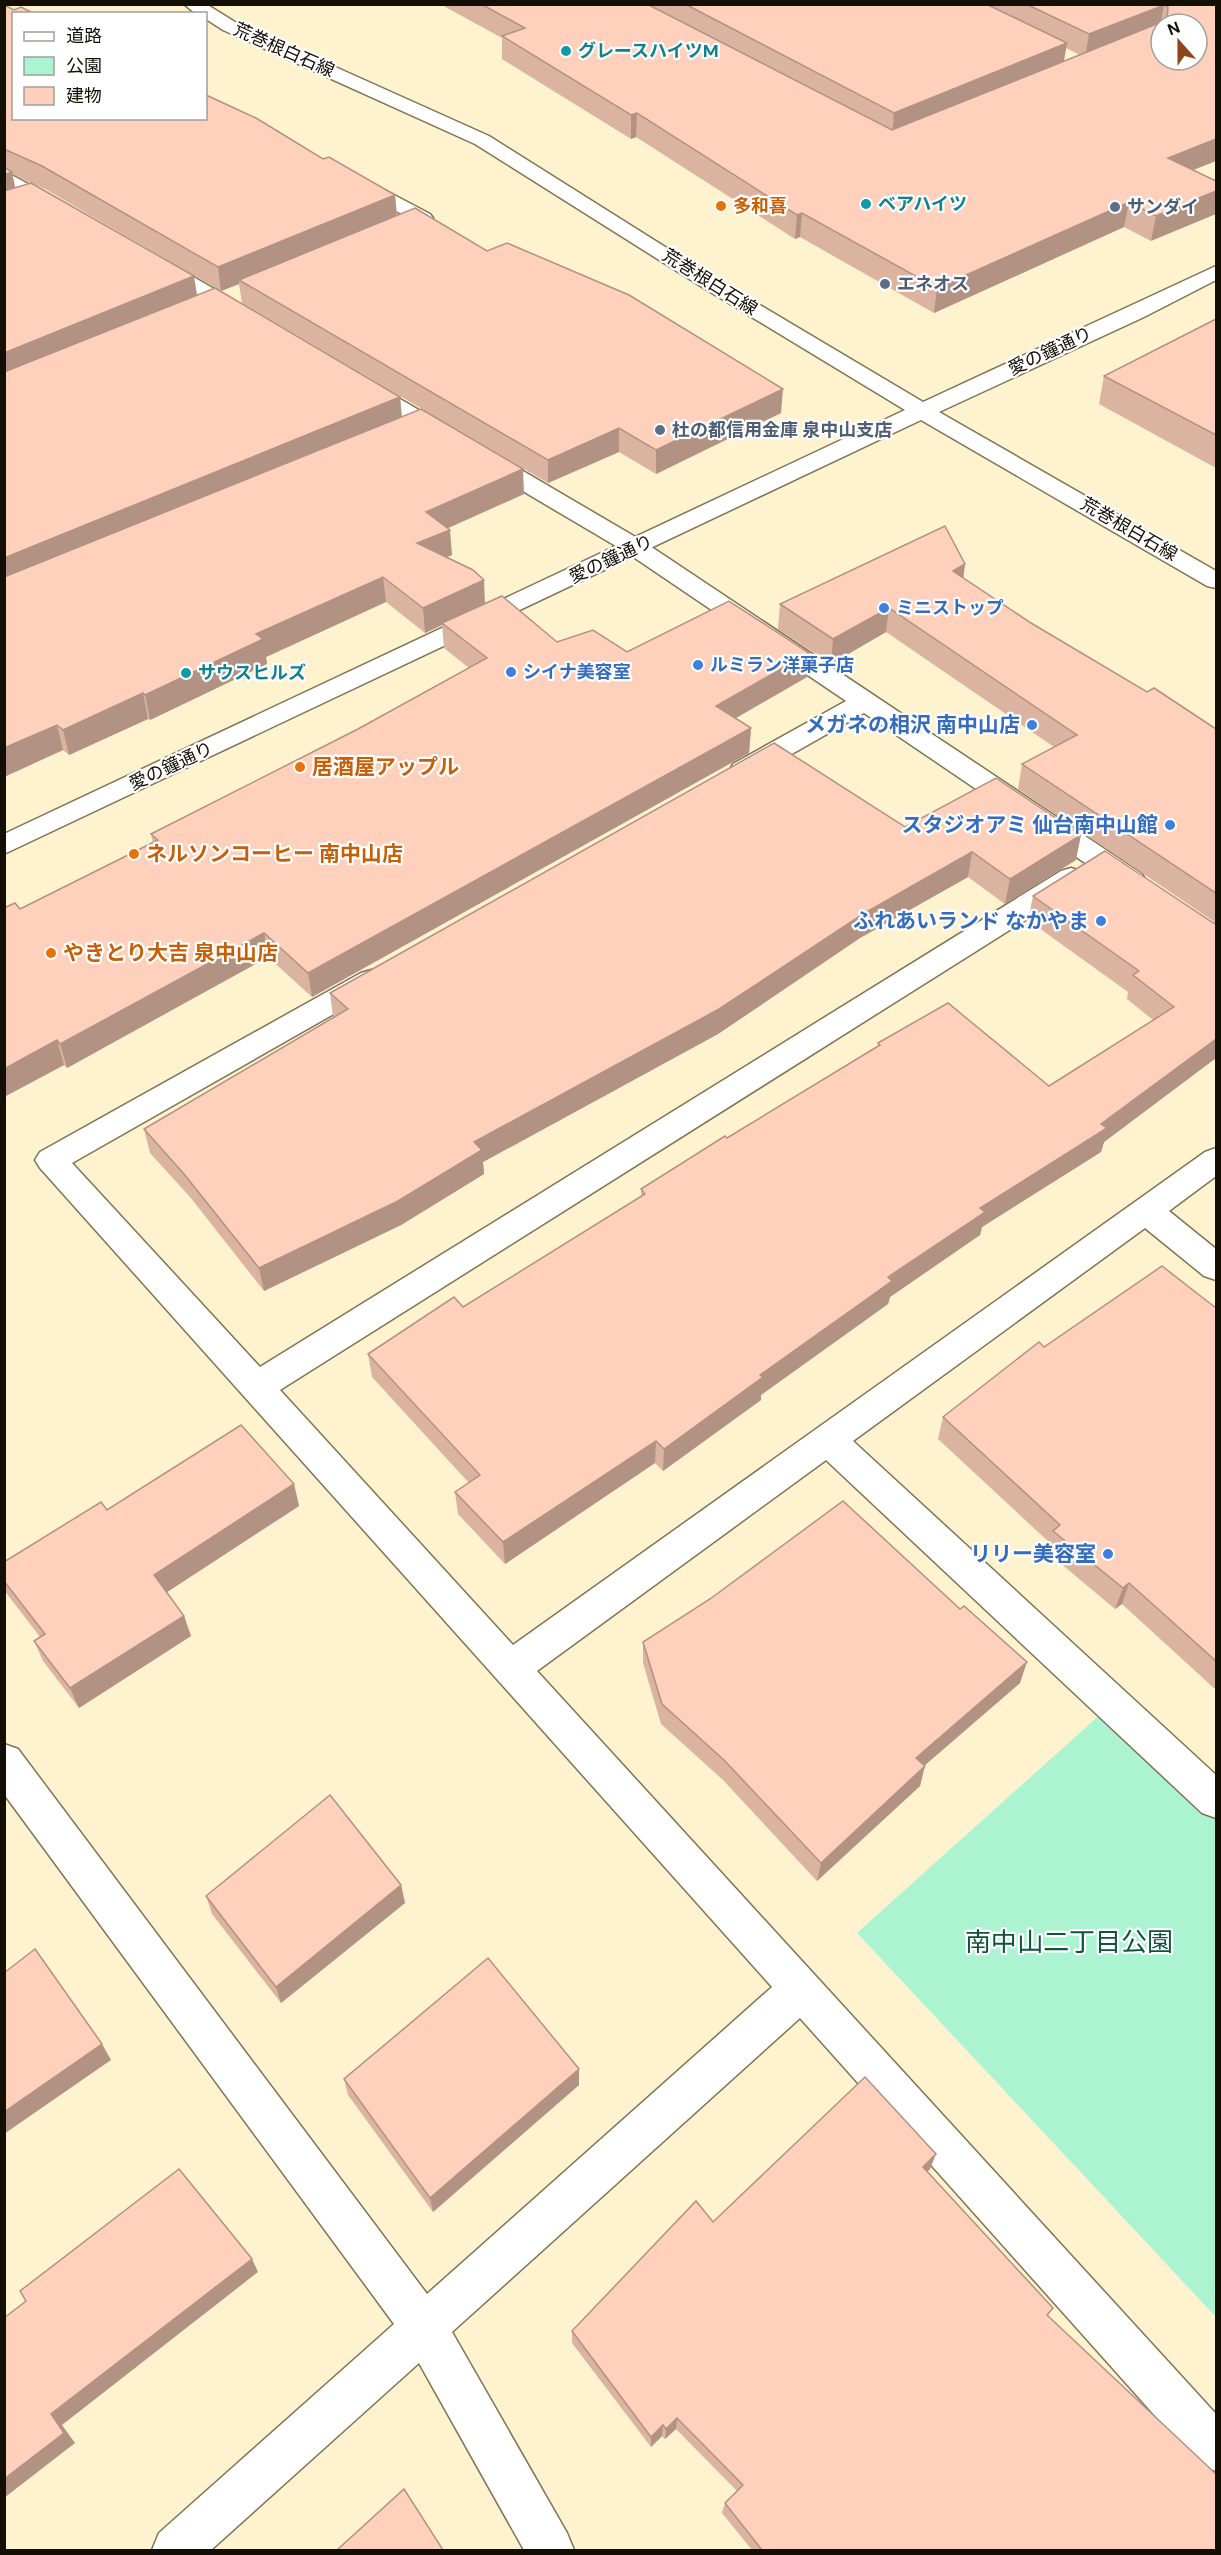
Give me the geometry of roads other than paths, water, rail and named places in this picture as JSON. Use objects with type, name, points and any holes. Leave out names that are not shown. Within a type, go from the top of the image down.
[{"type":"street","name":"荒巻根白石線","points":[[193,4],[206,12]]},
{"type":"street","name":"荒巻根白石線","points":[[207,13],[229,26],[482,140],[709,283],[922,411],[1216,581]]},
{"type":"street","points":[[340,172],[423,218],[402,226]]},
{"type":"street","points":[[4,177],[79,219]]},
{"type":"street","points":[[13,206],[39,196]]},
{"type":"street","points":[[139,254],[260,325]]},
{"type":"street","name":"愛の鐘通り","points":[[4,845],[1136,312],[1216,272]]},
{"type":"street","points":[[198,310],[241,292]]},
{"type":"street","points":[[342,374],[635,547],[1149,892]]},
{"type":"street","points":[[402,433],[424,423]]},
{"type":"street","points":[[720,783],[866,701]]},
{"type":"street","points":[[256,1387],[1101,859]]},
{"type":"street","points":[[396,966],[51,1160],[1216,2448]]},
{"type":"street","points":[[511,1668],[1216,1160]]},
{"type":"street","points":[[1146,1211],[1216,1267]]},
{"type":"street","points":[[828,1440],[1216,1800]]},
{"type":"street","points":[[4,1762],[425,2329],[550,2550]]},
{"type":"street","points":[[176,2550],[425,2329],[801,1989]]},
{"type":"place","name":"グレースハイツM","points":[[566,51]]},
{"type":"place","name":"ベアハイツ","points":[[866,204]]},
{"type":"place","name":"多和喜","points":[[721,206]]},
{"type":"place","name":"サンダイ","points":[[1115,207]]},
{"type":"place","name":"エネオス","points":[[885,284]]},
{"type":"place","name":"杜の都信用金庫 泉中山支店","points":[[660,430]]},
{"type":"place","name":"ミニストップ","points":[[884,608]]},
{"type":"place","name":"ルミラン洋菓子店","points":[[698,665]]},
{"type":"place","name":"シイナ美容室","points":[[511,672]]},
{"type":"place","name":"サウスヒルズ","points":[[186,673]]},
{"type":"place","name":"メガネの相沢 南中山店","points":[[1032,725]]},
{"type":"place","name":"居酒屋アップル","points":[[300,767]]},
{"type":"place","name":"スタジオアミ 仙台南中山館","points":[[1170,825]]},
{"type":"place","name":"ネルソンコーヒー 南中山店","points":[[134,854]]},
{"type":"place","name":"ふれあいランド なかやま","points":[[1101,921]]},
{"type":"place","name":"やきとり大吉 泉中山店","points":[[51,953]]},
{"type":"place","name":"リリー美容室","points":[[1108,1554]]},
{"type":"park label","name":"南中山二丁目公園","points":[[1069,1942]]}]
